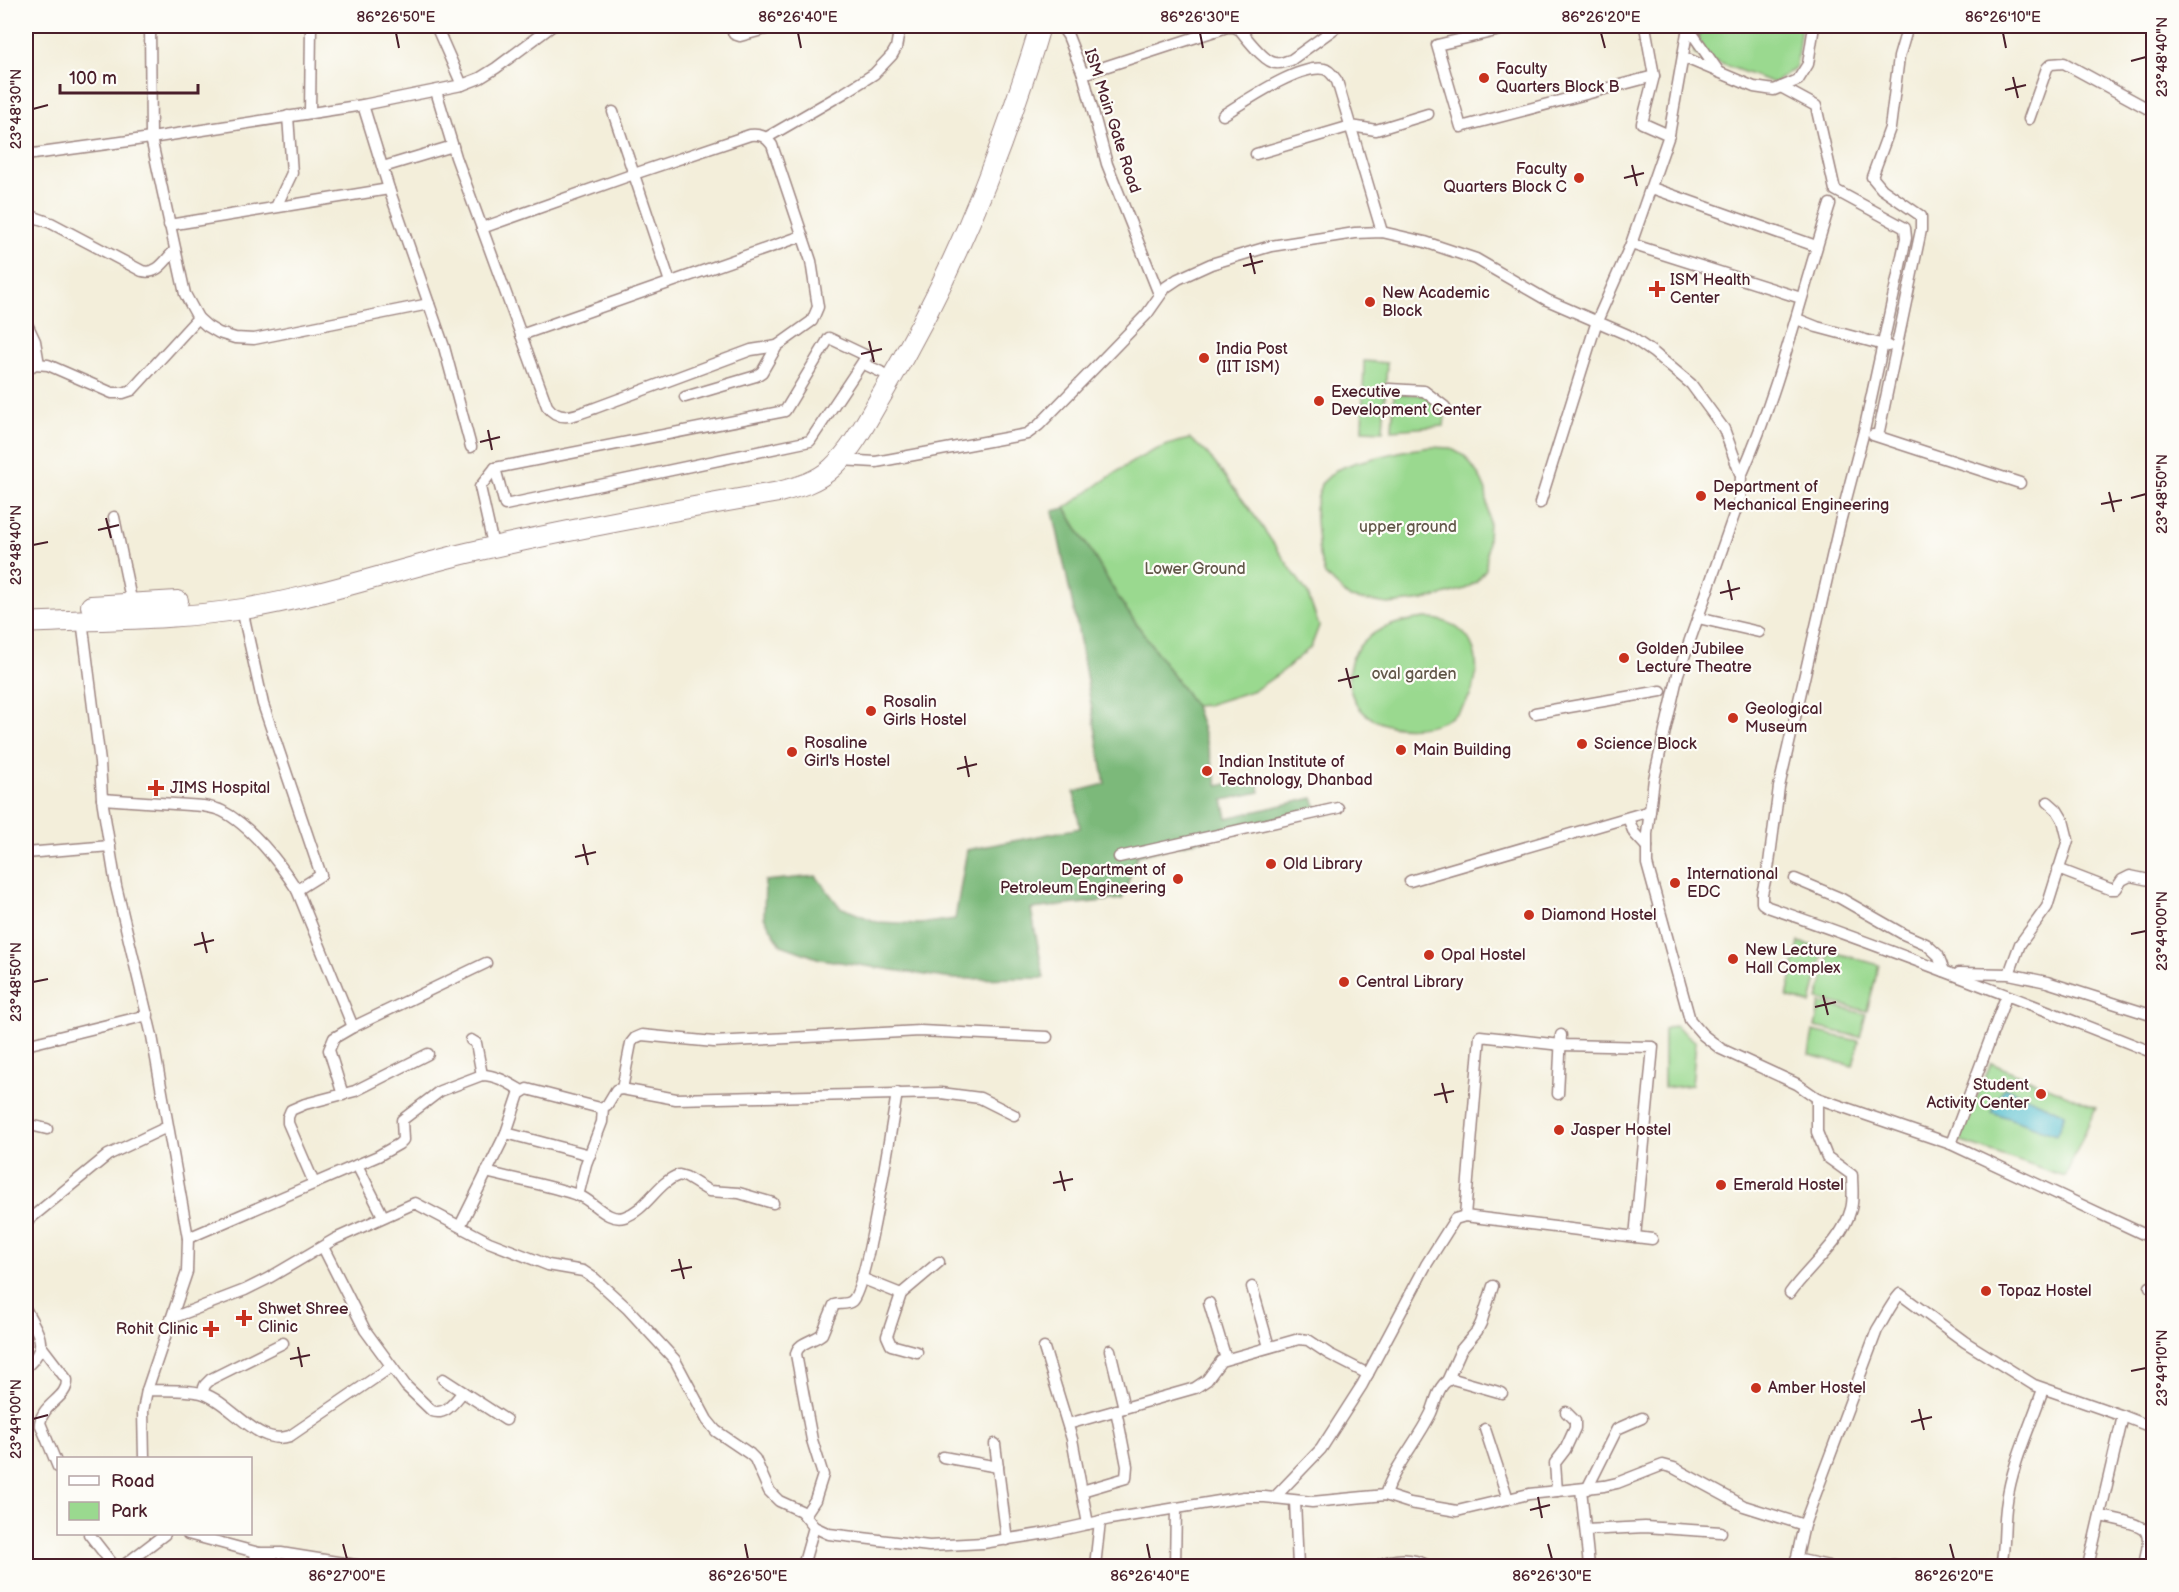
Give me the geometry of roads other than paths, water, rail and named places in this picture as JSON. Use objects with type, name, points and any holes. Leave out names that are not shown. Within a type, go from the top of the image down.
[{"type":"highway","points":[[26,611],[222,598],[277,590],[491,536],[746,486],[808,470],[827,458],[837,445],[924,294],[962,210],[1017,68],[1028,26]]},
{"type":"highway","points":[[26,623],[168,616],[242,609],[317,594],[430,562],[520,541],[779,492],[821,477],[840,460],[896,370],[968,227],[1007,128],[1040,26]]},
{"type":"street","points":[[150,26],[151,138],[185,294],[198,318],[219,333],[235,338],[254,339],[429,304]]},
{"type":"street","points":[[310,112],[311,26]]},
{"type":"street","points":[[436,26],[462,85]]},
{"type":"street","points":[[26,155],[363,105],[462,85],[496,68],[552,26]]},
{"type":"street","points":[[730,26],[734,34],[740,36],[777,26]]},
{"type":"street","points":[[766,138],[874,74],[896,48],[900,26]]},
{"type":"street","name":"ISM Main Gate Road","points":[[1061,26],[1068,36],[1083,74],[1107,164],[1159,294]]},
{"type":"street","points":[[1083,74],[1235,26],[1268,60],[1276,63],[1291,60],[1338,26]]},
{"type":"street","points":[[1517,26],[1437,45],[1461,126],[1654,76]]},
{"type":"street","points":[[1645,26],[1654,76],[1642,123],[1669,135]]},
{"type":"street","points":[[1688,26],[1719,72]]},
{"type":"street","points":[[1540,503],[1597,321],[1631,244],[1669,135],[1688,26]]},
{"type":"street","points":[[1683,57],[1754,87],[1774,90],[1798,80],[1808,64],[1814,26]]},
{"type":"street","points":[[1878,436],[1921,230],[1921,216],[1882,189],[1872,177],[1890,128],[1899,57],[1908,26]]},
{"type":"street","points":[[2029,119],[2047,68],[2057,63],[2064,63],[2154,112]]},
{"type":"street","points":[[1223,115],[1285,78],[1324,69],[1330,72],[1337,81],[1382,232]]},
{"type":"street","points":[[1781,87],[1816,106],[1835,190],[1905,228],[1906,238],[1864,431],[1840,522],[1779,787],[1762,900],[1768,907],[1874,944],[2154,1053]]},
{"type":"street","points":[[436,91],[482,228],[547,406],[553,413],[560,417],[595,408],[752,350],[777,346]]},
{"type":"street","points":[[363,105],[389,189],[444,347],[471,447]]},
{"type":"street","points":[[613,112],[670,282]]},
{"type":"street","points":[[1256,154],[1351,126],[1376,130],[1428,114]]},
{"type":"street","points":[[276,207],[292,173],[288,116]]},
{"type":"street","points":[[482,228],[750,135],[759,134],[766,138],[772,145],[811,261],[818,307],[812,321],[777,346],[762,372],[756,376],[685,397]]},
{"type":"street","points":[[383,167],[453,146]]},
{"type":"street","points":[[1652,188],[1816,246]]},
{"type":"street","points":[[169,225],[389,189]]},
{"type":"street","points":[[1830,204],[1801,298],[1797,319],[1759,436],[1741,476],[1740,498],[1678,674],[1654,779],[1647,864],[1690,1020],[1702,1035],[1721,1049],[1797,1084],[1817,1098],[1951,1144],[2154,1239]]},
{"type":"street","points":[[26,214],[51,223],[148,272],[157,270],[175,249]]},
{"type":"street","points":[[840,460],[876,462],[1027,434],[1039,425],[1147,314],[1159,294],[1178,279],[1211,264],[1271,246],[1355,233],[1382,232],[1425,242],[1476,259],[1547,300],[1628,335],[1691,384],[1724,429],[1741,476]]},
{"type":"street","points":[[521,335],[802,236]]},
{"type":"street","points":[[1631,244],[1801,298]]},
{"type":"street","points":[[26,370],[39,364],[48,365],[112,393],[123,393],[132,390],[198,318]]},
{"type":"street","points":[[1797,319],[1817,327],[1896,349]]},
{"type":"street","points":[[26,322],[35,341],[39,364]]},
{"type":"street","points":[[491,536],[480,487],[495,468],[785,411],[829,338],[867,356],[810,441],[505,505],[495,468]]},
{"type":"street","points":[[862,363],[881,372]]},
{"type":"street","points":[[1389,389],[1424,391],[1444,407]]},
{"type":"street","points":[[1864,431],[2020,483]]},
{"type":"street","points":[[114,517],[132,604]]},
{"type":"street","points":[[242,609],[263,704],[321,874],[297,890]]},
{"type":"street","points":[[1698,618],[1759,632]]},
{"type":"street","points":[[82,620],[100,762],[102,799],[116,886],[148,1015],[188,1238],[187,1272],[147,1390],[143,1411],[144,1457]]},
{"type":"street","points":[[1535,713],[1661,691]]},
{"type":"street","points":[[102,799],[219,809],[246,828],[288,876],[297,890],[353,1027]]},
{"type":"street","points":[[2009,974],[2020,944],[2047,907],[2068,840],[2067,829],[2058,810],[2048,802]]},
{"type":"street","points":[[1119,857],[1338,808]]},
{"type":"street","points":[[1410,881],[1650,811]]},
{"type":"street","points":[[1628,818],[1634,833],[1647,847]]},
{"type":"street","points":[[26,853],[110,846]]},
{"type":"street","points":[[2058,869],[2110,889],[2116,889],[2122,880],[2130,876],[2154,881]]},
{"type":"street","points":[[1795,879],[1840,898],[1903,934],[1926,944],[1938,955],[1947,972]]},
{"type":"street","points":[[343,1095],[329,1050],[334,1038],[486,963]]},
{"type":"street","points":[[1947,972],[2009,974],[2047,982],[2154,1016]]},
{"type":"street","points":[[1951,1144],[2004,1002]]},
{"type":"street","points":[[26,1045],[148,1015]]},
{"type":"street","points":[[622,1089],[631,1042],[642,1035],[714,1042],[920,1031],[1047,1037]]},
{"type":"street","points":[[1465,1216],[1480,1036],[1653,1047],[1635,1237]]},
{"type":"street","points":[[471,1040],[476,1043],[482,1075]]},
{"type":"street","points":[[1558,1094],[1561,1040]]},
{"type":"street","points":[[314,1184],[288,1124],[291,1110],[305,1104],[343,1095],[371,1084],[428,1054]]},
{"type":"street","points":[[188,1238],[357,1165],[399,1144],[403,1140],[402,1120],[427,1099],[440,1091],[482,1075],[496,1077],[522,1091],[527,1089],[596,1108],[607,1105],[614,1093],[622,1089],[676,1099],[757,1099],[897,1093],[968,1095],[980,1098],[1014,1115]]},
{"type":"street","points":[[460,1226],[506,1133],[522,1091]]},
{"type":"street","points":[[805,1515],[815,1500],[823,1475],[812,1440],[795,1354],[801,1345],[822,1334],[834,1305],[851,1302],[861,1278],[897,1093]]},
{"type":"street","points":[[1790,1293],[1803,1275],[1843,1231],[1852,1207],[1852,1175],[1827,1157],[1817,1132],[1817,1098]]},
{"type":"street","points":[[578,1196],[602,1122],[603,1107]]},
{"type":"street","points":[[26,1124],[47,1129]]},
{"type":"street","points":[[26,1222],[108,1155],[167,1127]]},
{"type":"street","points":[[506,1133],[590,1155]]},
{"type":"street","points":[[357,1165],[383,1216]]},
{"type":"street","points":[[486,1172],[578,1196],[611,1216],[624,1217],[636,1211],[670,1180],[679,1175],[709,1191],[739,1193],[773,1203]]},
{"type":"street","points":[[172,1318],[260,1283],[335,1239],[415,1203],[489,1242],[548,1264],[583,1270],[595,1279],[628,1309],[675,1360],[707,1420],[716,1431],[750,1454],[769,1491],[779,1501],[805,1515],[814,1527],[829,1534],[929,1546],[982,1543],[1244,1497],[1323,1502],[1385,1495],[1410,1503],[1457,1511],[1529,1494],[1584,1489],[1617,1483],[1668,1465],[1744,1506],[1804,1525]]},
{"type":"street","points":[[1274,1498],[1321,1449],[1368,1374],[1426,1265],[1455,1219],[1465,1216],[1652,1239]]},
{"type":"street","points":[[323,1246],[365,1330],[406,1386],[437,1413],[446,1411],[463,1392]]},
{"type":"street","points":[[916,1352],[891,1345],[887,1339],[893,1312],[901,1294],[939,1262]]},
{"type":"street","points":[[861,1278],[901,1294]]},
{"type":"street","points":[[1385,1495],[1391,1476],[1414,1444],[1432,1412],[1443,1383],[1448,1379],[1464,1344],[1477,1331],[1493,1286]]},
{"type":"street","points":[[1252,1287],[1269,1347]]},
{"type":"street","points":[[1829,1566],[1796,1563],[1804,1525],[1876,1330],[1891,1303],[1900,1294],[1965,1342],[2034,1385],[2154,1428]]},
{"type":"street","points":[[1209,1303],[1226,1359]]},
{"type":"street","points":[[26,1310],[39,1334],[41,1346],[67,1380],[68,1386],[46,1408],[40,1423],[57,1465]]},
{"type":"street","points":[[1068,1424],[1199,1386],[1226,1359],[1292,1340],[1308,1340],[1329,1354],[1368,1374]]},
{"type":"street","points":[[202,1393],[205,1385],[211,1379],[283,1343]]},
{"type":"street","points":[[26,1367],[36,1358],[41,1346]]},
{"type":"street","points":[[1044,1348],[1068,1424],[1088,1524]]},
{"type":"street","points":[[1082,1491],[1126,1478],[1127,1466],[1120,1409],[1110,1350]]},
{"type":"street","points":[[147,1390],[202,1393],[260,1432],[272,1438],[282,1438],[290,1436],[391,1367]]},
{"type":"street","points":[[443,1379],[506,1420]]},
{"type":"street","points":[[1448,1379],[1502,1393]]},
{"type":"street","points":[[2001,1566],[2006,1536],[2006,1502],[2012,1475],[2043,1389]]},
{"type":"street","points":[[1557,1491],[1556,1463],[1575,1428],[1575,1421],[1566,1412]]},
{"type":"street","points":[[2088,1566],[2123,1416]]},
{"type":"street","points":[[1589,1566],[1584,1489],[1617,1429],[1642,1418]]},
{"type":"street","points":[[1485,1428],[1508,1499]]},
{"type":"street","points":[[995,1444],[1007,1539]]},
{"type":"street","points":[[943,1457],[998,1467]]},
{"type":"street","points":[[1295,1501],[1298,1566]]},
{"type":"street","points":[[1175,1566],[1176,1508]]},
{"type":"street","points":[[2100,1516],[2140,1526],[2146,1532],[2148,1538],[2144,1566]]},
{"type":"street","points":[[1095,1566],[1100,1521]]},
{"type":"street","points":[[803,1566],[814,1527]]},
{"type":"street","points":[[1586,1530],[1645,1527],[1721,1532]]},
{"type":"street","points":[[91,1535],[114,1566]]},
{"type":"street","points":[[123,1566],[162,1535]]},
{"type":"street","points":[[195,1535],[259,1552],[280,1553],[362,1566]]},
{"type":"street","points":[[250,1566],[259,1552]]},
{"type":"street","points":[[1377,1566],[1389,1560],[1411,1559],[1429,1566]]},
{"type":"water","points":[[2004,1087],[2065,1114],[2056,1135],[1992,1112]]},
{"type":"place","name":"Faculty Quarters Block B","points":[[1484,78]]},
{"type":"place","name":"Faculty Quarters Block C","points":[[1579,178]]},
{"type":"place","name":"ISM Health Center","points":[[1657,289]]},
{"type":"place","name":"New Academic Block","points":[[1370,302]]},
{"type":"place","name":"India Post (IIT ISM)","points":[[1204,358]]},
{"type":"place","name":"Executive Development Center","points":[[1319,401]]},
{"type":"place","name":"Department of Mechanical Engineering","points":[[1701,496]]},
{"type":"place","name":"Golden Jubilee Lecture Theatre","points":[[1624,658]]},
{"type":"place","name":"Rosalin Girls Hostel","points":[[871,711]]},
{"type":"place","name":"Geological Museum","points":[[1733,718]]},
{"type":"place","name":"Science Block","points":[[1582,744]]},
{"type":"place","name":"Main Building","points":[[1401,750]]},
{"type":"place","name":"Rosaline Girl's Hostel","points":[[792,752]]},
{"type":"place","name":"Indian Institute of Technology, Dhanbad","points":[[1207,771]]},
{"type":"place","name":"JIMS Hospital","points":[[156,788]]},
{"type":"place","name":"Old Library","points":[[1271,864]]},
{"type":"place","name":"Department of Petroleum Engineering","points":[[1178,879]]},
{"type":"place","name":"International EDC","points":[[1675,883]]},
{"type":"place","name":"Diamond Hostel","points":[[1529,915]]},
{"type":"place","name":"Opal Hostel","points":[[1429,955]]},
{"type":"place","name":"New Lecture Hall Complex","points":[[1733,959]]},
{"type":"place","name":"Central Library","points":[[1344,982]]},
{"type":"place","name":"Student Activity Center","points":[[2041,1094]]},
{"type":"place","name":"Jasper Hostel","points":[[1559,1130]]},
{"type":"place","name":"Emerald Hostel","points":[[1721,1185]]},
{"type":"place","name":"Topaz Hostel","points":[[1986,1291]]},
{"type":"place","name":"Shwet Shree Clinic","points":[[244,1318]]},
{"type":"place","name":"Rohit Clinic","points":[[211,1329]]},
{"type":"place","name":"Amber Hostel","points":[[1756,1388]]},
{"type":"park label","name":"upper ground","points":[[1408,527]]},
{"type":"park label","name":"Lower Ground","points":[[1195,569]]},
{"type":"park label","name":"oval garden","points":[[1414,674]]}]
